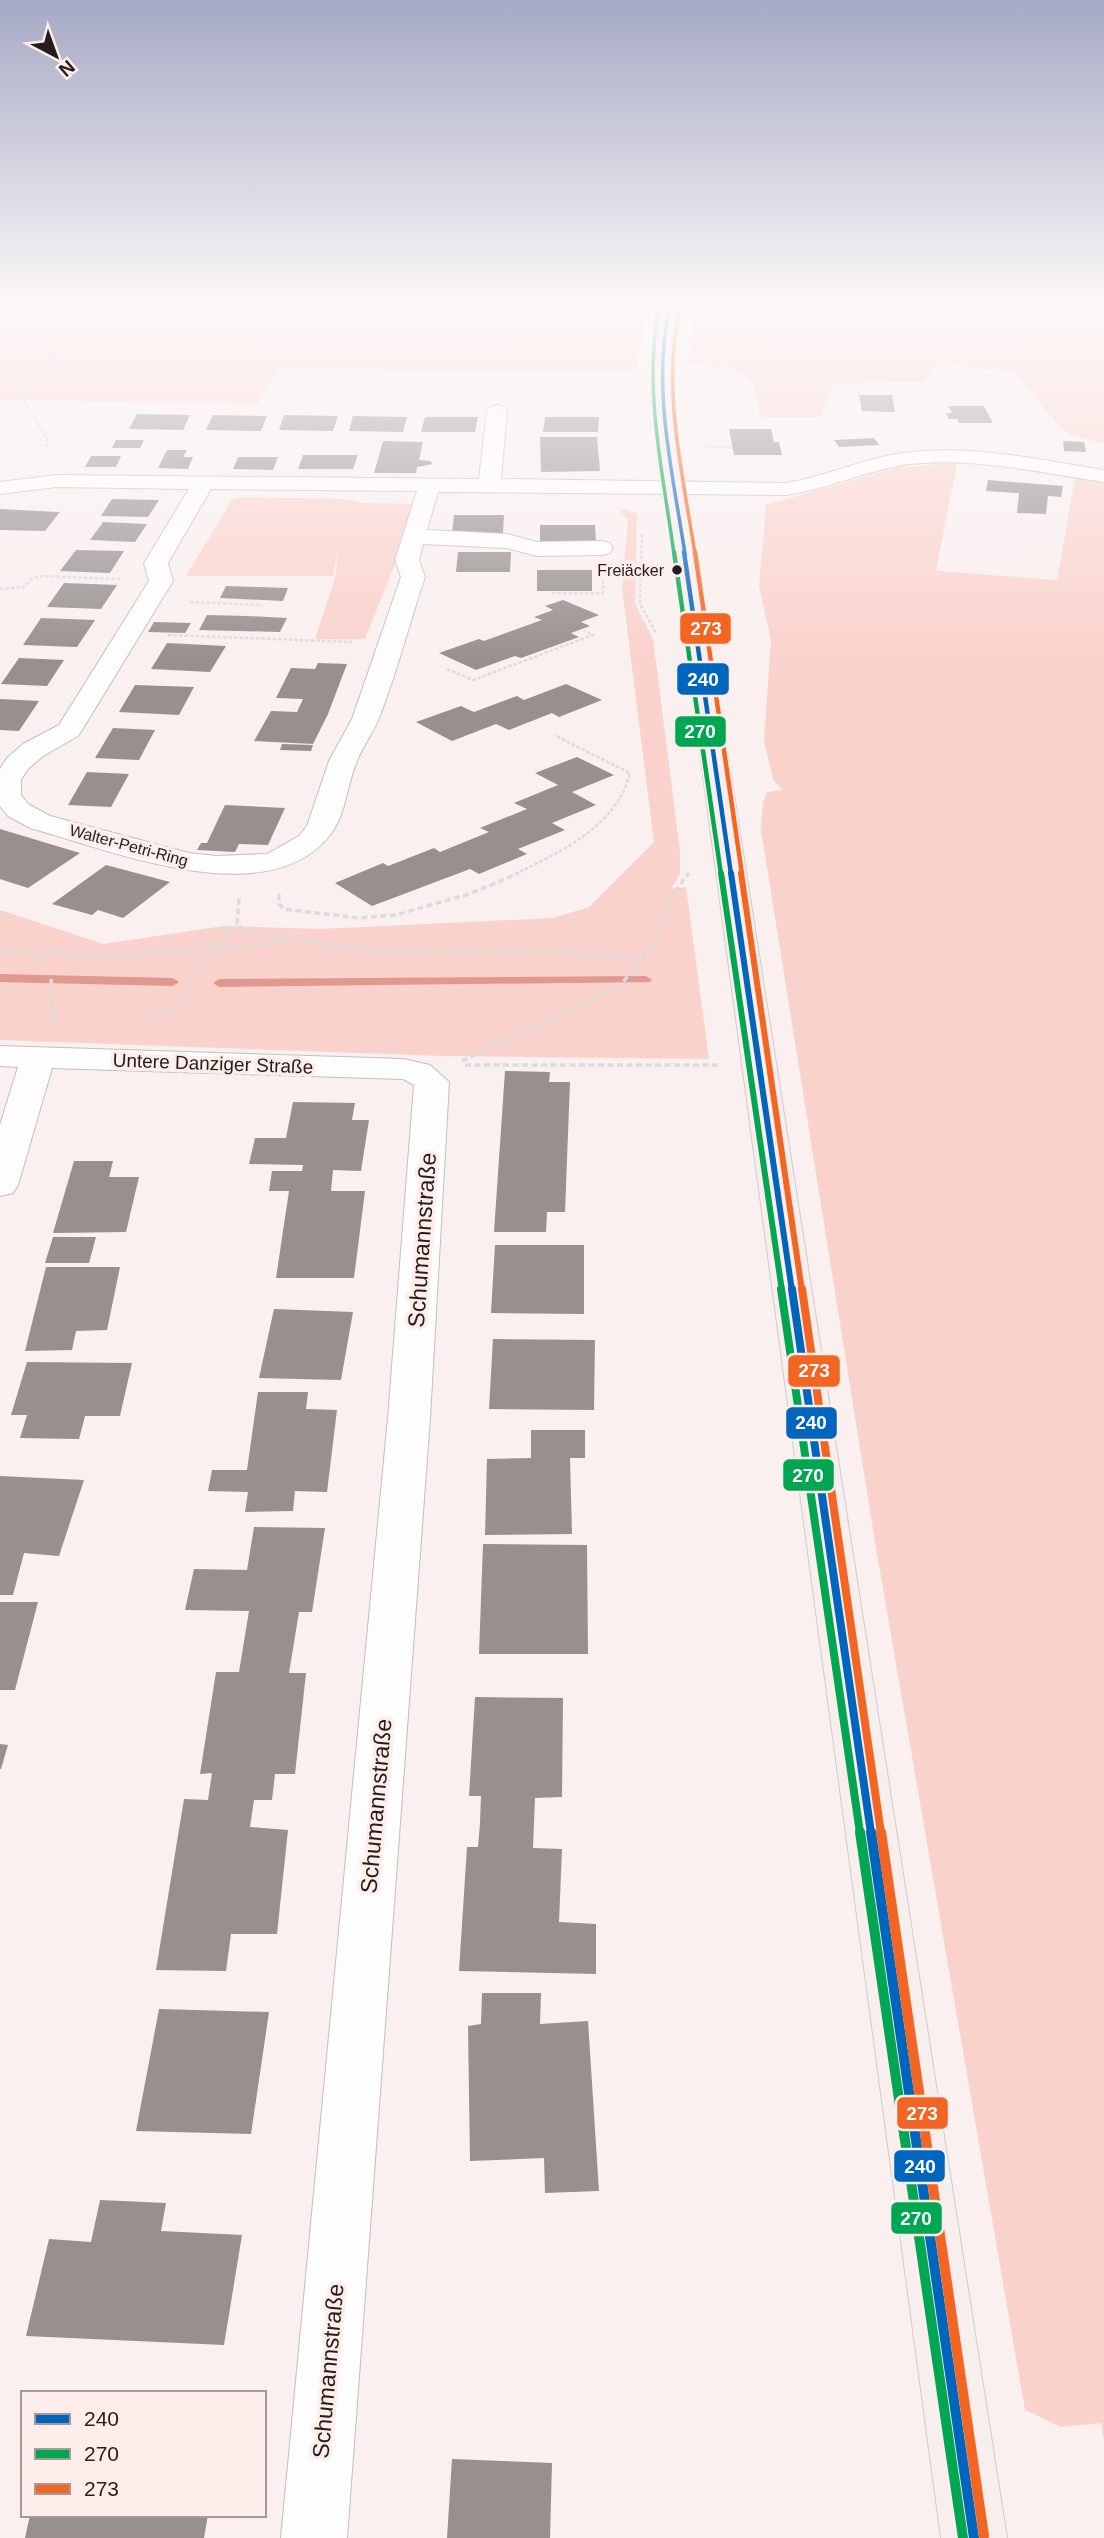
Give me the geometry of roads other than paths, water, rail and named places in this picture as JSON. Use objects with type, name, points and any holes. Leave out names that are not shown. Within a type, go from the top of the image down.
[{"type":"main road","points":[[667,425],[974,2538]]},
{"type":"street","points":[[489,487],[495,425]]},
{"type":"street","points":[[0,488],[57,481],[429,487],[800,488],[899,460],[927,457],[962,458],[1104,476]]},
{"type":"street","name":"Walter-Petri-Ring","points":[[203,484],[156,563],[155,591],[69,730],[33,750],[18,764],[7,779],[8,796],[18,810],[40,822],[188,862],[240,866],[277,860],[309,842],[321,828],[344,761],[365,719],[413,577],[407,560],[429,487]]},
{"type":"street","points":[[415,536],[507,541],[537,549],[602,548]]},
{"type":"street","name":"Untere Danziger Straße","points":[[0,1056],[402,1069],[426,1076]]},
{"type":"street","points":[[0,1185],[38,1057]]},
{"type":"street","name":"Schumannstraße","points":[[314,2538],[409,1418],[433,1089],[432,1082],[426,1076]]},
{"type":"waterway","points":[[0,978],[173,982]]},
{"type":"waterway","points":[[219,983],[646,980]]},
{"type":"place","name":"Freiäcker","points":[[677,570]]}]
